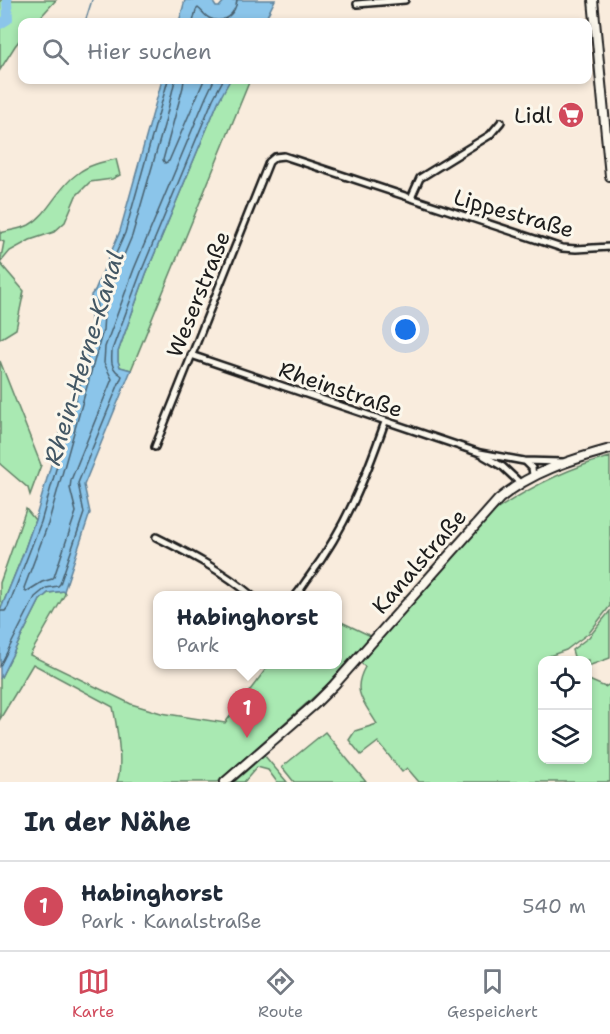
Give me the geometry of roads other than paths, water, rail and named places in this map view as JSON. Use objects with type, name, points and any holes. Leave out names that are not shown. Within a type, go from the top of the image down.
[{"type":"main road","points":[[593,0],[606,107],[610,176]]},
{"type":"main road","name":"Kanalstraße","points":[[225,782],[334,685],[490,508],[533,475],[568,461],[610,449]]},
{"type":"street","points":[[357,4],[405,0]]},
{"type":"street","name":"Lippestraße","points":[[411,198],[420,178],[490,135],[501,122]]},
{"type":"street","name":"Lippestraße","points":[[275,157],[284,156],[562,248],[610,247]]},
{"type":"street","name":"Weserstraße","points":[[155,447],[269,162],[275,157]]},
{"type":"street","name":"Rheinstraße","points":[[191,355],[480,453],[524,461],[568,461]]},
{"type":"street","points":[[300,591],[322,559],[352,508],[385,422]]},
{"type":"street","name":"Rheinstraße","points":[[480,453],[503,467],[520,483]]},
{"type":"street","points":[[524,461],[532,468],[533,475]]},
{"type":"street","points":[[156,537],[226,575],[246,591]]},
{"type":"water","points":[[185,0],[213,0],[216,7],[219,7],[225,0],[275,0],[266,18],[180,18]]},
{"type":"water","name":"Rhein-Herne-Kanal","points":[[161,84],[228,84],[218,102],[146,274],[118,352],[120,367],[131,370],[84,485],[90,513],[64,591],[48,593],[40,600],[0,679],[0,611],[35,520],[91,326],[91,295],[120,231]]},
{"type":"waterway","points":[[0,24],[8,19],[7,0]]},
{"type":"waterway","points":[[86,18],[92,0]]},
{"type":"place","name":"Lidl","points":[[571,115]]},
{"type":"place","name":"Habinghorst","points":[[247,738]]}]
